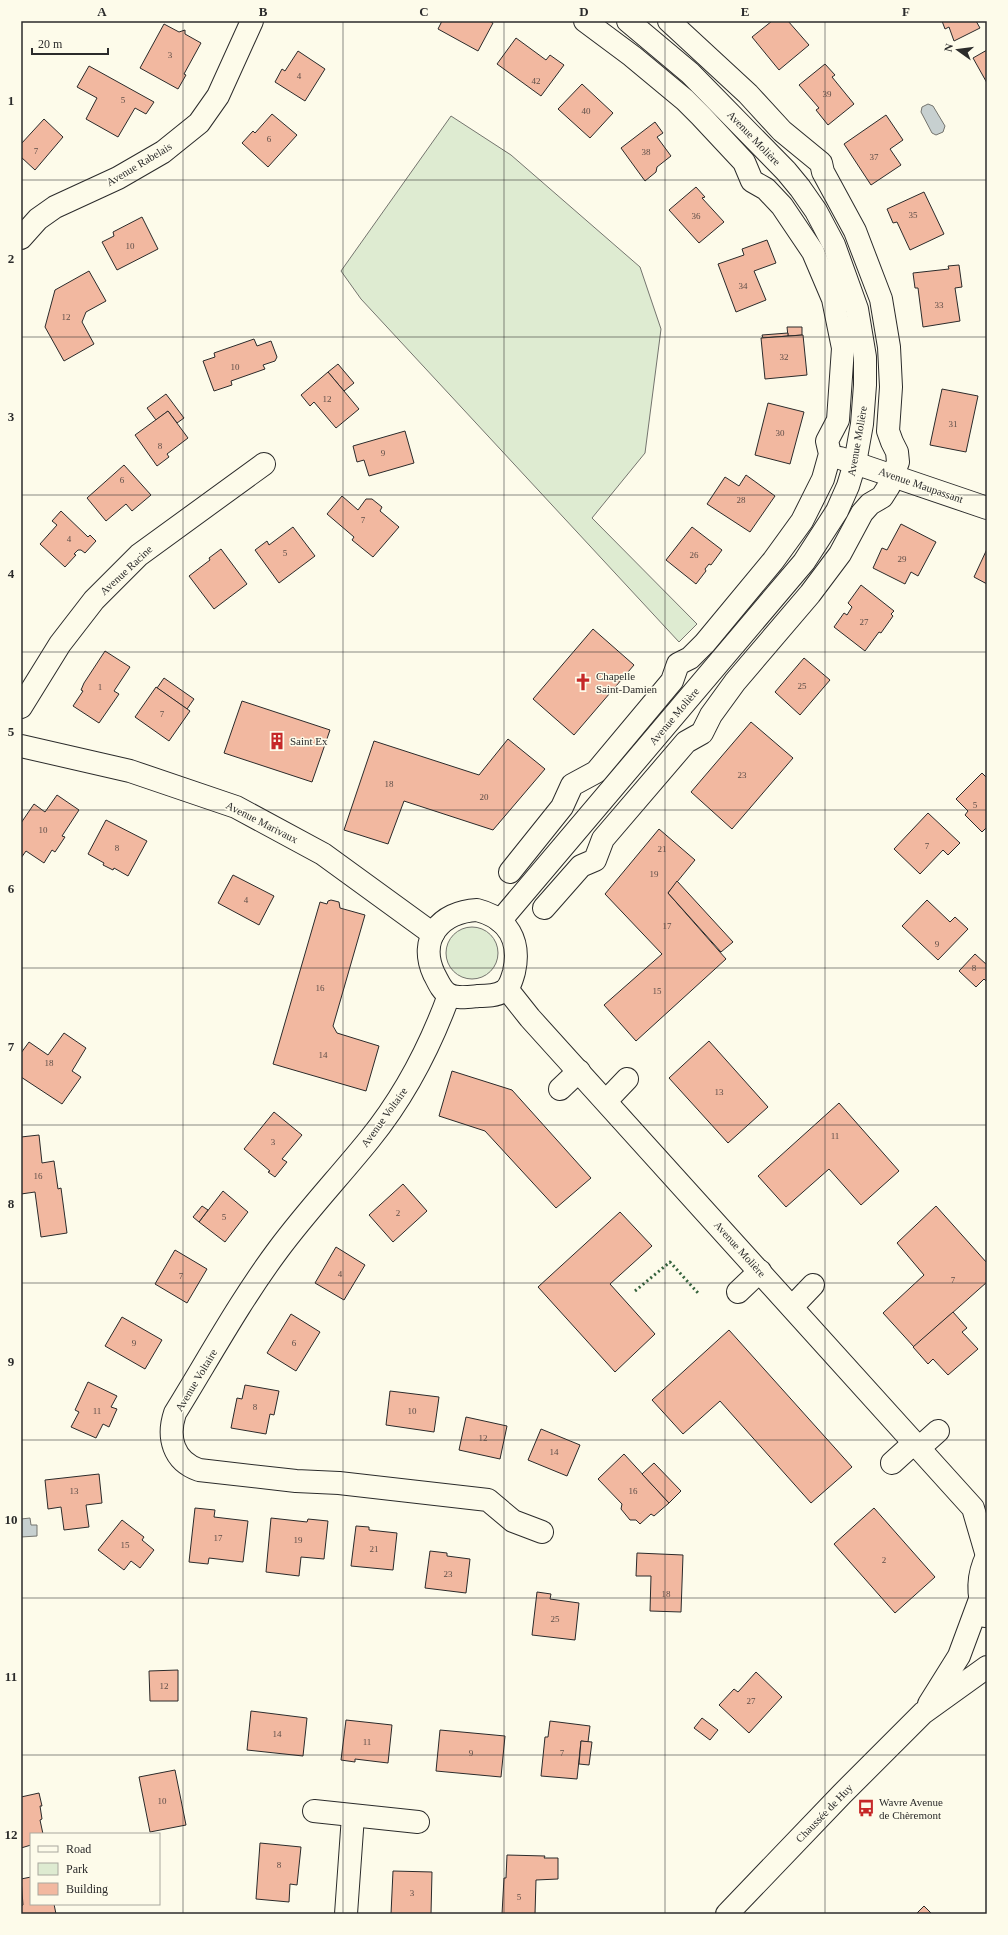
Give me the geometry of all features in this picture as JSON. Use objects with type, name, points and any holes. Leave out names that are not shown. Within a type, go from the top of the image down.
[{"type":"street","name":"Avenue Rabelais","points":[[21,238],[38,219],[55,207],[118,178],[163,152],[199,123],[218,96],[252,21]]},
{"type":"street","points":[[510,872],[562,807],[572,785],[596,772],[672,681],[678,664],[690,658],[704,643],[773,561],[798,527],[810,508],[830,454],[827,441],[838,420],[842,348],[833,299],[813,252],[782,206],[766,189],[752,181],[744,162],[684,100],[632,56],[585,21]]},
{"type":"street","name":"Avenue Molière","points":[[500,921],[804,562],[837,510],[848,486],[855,463],[862,424],[865,385],[865,357],[857,309],[834,245],[816,211],[786,171],[690,73],[628,21]]},
{"type":"street","points":[[544,908],[581,866],[594,860],[603,840],[686,742],[702,733],[711,715],[735,682],[810,594],[840,554],[862,513],[870,504],[882,497],[894,476],[898,462],[897,452],[888,431],[892,387],[890,347],[881,299],[855,231],[823,172],[821,163],[782,131],[719,65],[669,21]]},
{"type":"street","points":[[766,189],[805,151]]},
{"type":"street","name":"Avenue Maupassant","points":[[830,454],[987,508]]},
{"type":"street","name":"Avenue Racine","points":[[21,707],[60,644],[94,600],[139,555],[264,464]]},
{"type":"street","points":[[679,646],[663,666],[672,681],[711,715]]},
{"type":"street","name":"Avenue Marivaux","points":[[21,746],[64,758],[130,771],[236,807],[323,854],[433,934]]},
{"type":"street","points":[[562,807],[603,840]]},
{"type":"street","points":[[477,910],[493,915],[500,921],[510,933],[516,953],[512,979],[507,989],[492,996],[462,998],[449,995],[442,990],[432,968],[428,953],[428,944],[433,934],[446,919],[462,912],[477,910]]},
{"type":"street","name":"Avenue Molière","points":[[507,989],[530,1018],[760,1271],[916,1446],[980,1510],[987,1556]]},
{"type":"street","name":"Avenue Voltaire","points":[[449,995],[429,1044],[406,1087],[369,1140],[279,1249],[254,1285],[175,1413],[171,1428],[171,1440],[182,1458],[193,1468],[199,1470],[296,1481],[339,1483],[488,1500],[513,1521],[542,1532]]},
{"type":"street","points":[[560,1088],[579,1071]]},
{"type":"street","points":[[606,1101],[627,1079]]},
{"type":"street","points":[[738,1292],[760,1271]]},
{"type":"street","points":[[792,1307],[813,1285]]},
{"type":"street","points":[[892,1463],[938,1431]]},
{"type":"street","points":[[983,1612],[978,1586],[981,1571],[987,1556]]},
{"type":"street","name":"Chaussée de Huy","points":[[923,1713],[959,1656],[983,1612]]},
{"type":"street","name":"Chaussée de Huy","points":[[727,1914],[842,1794],[923,1713],[987,1667]]},
{"type":"street","points":[[314,1811],[418,1822]]},
{"type":"street","points":[[346,1914],[353,1816]]},
{"type":"green space","points":[[451,116],[511,155],[640,267],[661,329],[645,453],[592,518],[697,624],[679,642],[361,299],[341,271]]},
{"type":"green space","points":[[472,927],[486,931],[494,939],[498,953],[494,967],[486,975],[472,979],[458,975],[450,967],[446,953],[450,939],[458,931]]},
{"type":"shaded area","points":[[928,104],[933,106],[945,126],[943,132],[936,135],[932,133],[921,112],[922,107]]},
{"type":"shaded area","points":[[30,1518],[31,1525],[37,1525],[37,1536],[21,1537],[21,1519]]},
{"type":"building","points":[[442,21],[489,21],[493,23],[478,51],[438,29]]},
{"type":"building","points":[[772,21],[788,21],[809,45],[779,70],[752,37]]},
{"type":"building","points":[[942,21],[976,21],[980,28],[954,41],[949,27],[945,29]]},
{"type":"building","points":[[164,24],[179,32],[185,30],[185,34],[201,43],[184,74],[186,75],[178,89],[140,68]]},
{"type":"building","points":[[516,38],[546,60],[550,55],[564,65],[541,96],[497,64]]},
{"type":"building","points":[[987,50],[987,83],[973,58]]},
{"type":"building","points":[[298,51],[325,69],[305,101],[275,82],[282,69],[285,71]]},
{"type":"building","points":[[825,64],[835,75],[832,77],[854,104],[828,125],[816,110],[819,108],[799,85]]},
{"type":"building","points":[[89,66],[154,102],[146,114],[135,108],[118,137],[86,119],[97,98],[77,87]]},
{"type":"building","points":[[582,84],[613,113],[590,138],[558,109]]},
{"type":"building","points":[[272,114],[297,135],[268,167],[242,143],[253,131],[255,133]]},
{"type":"building","points":[[886,115],[903,140],[890,149],[901,165],[871,185],[844,144]]},
{"type":"building","points":[[44,119],[63,137],[35,170],[21,157],[21,144]]},
{"type":"building","points":[[655,122],[663,133],[657,137],[671,156],[657,167],[656,172],[645,181],[621,148]]},
{"type":"building","points":[[696,187],[705,197],[702,198],[724,222],[699,243],[669,210]]},
{"type":"building","points":[[924,192],[944,234],[910,250],[897,222],[893,223],[887,209]]},
{"type":"building","points":[[142,217],[158,249],[117,270],[102,242],[114,236],[113,232]]},
{"type":"building","points":[[767,240],[776,263],[754,271],[766,300],[736,312],[718,264],[744,255],[742,249]]},
{"type":"building","points":[[959,265],[962,287],[955,288],[960,321],[923,327],[918,288],[915,288],[913,273],[949,269],[948,266]]},
{"type":"building","points":[[89,271],[106,301],[86,312],[82,322],[94,344],[64,361],[45,327],[55,290]]},
{"type":"building","points":[[787,327],[802,327],[802,335],[788,336]]},
{"type":"building","points":[[788,333],[788,336],[763,338],[762,335]]},
{"type":"building","points":[[803,335],[807,375],[765,379],[761,338]]},
{"type":"building","points":[[254,339],[257,346],[271,341],[277,357],[275,361],[263,365],[265,369],[231,381],[232,385],[214,391],[203,361],[215,357],[214,353]]},
{"type":"building","points":[[338,364],[354,383],[344,391],[328,372]]},
{"type":"building","points":[[328,372],[359,409],[336,428],[314,402],[310,406],[301,395]]},
{"type":"building","points":[[942,389],[978,396],[966,452],[930,445]]},
{"type":"building","points":[[166,394],[184,418],[177,423],[168,411],[156,420],[147,408]]},
{"type":"building","points":[[768,403],[804,412],[790,464],[755,455]]},
{"type":"building","points":[[168,411],[188,438],[167,454],[169,457],[157,466],[135,435]]},
{"type":"building","points":[[405,431],[414,463],[369,476],[364,460],[357,462],[353,446]]},
{"type":"building","points":[[124,465],[151,495],[132,511],[126,504],[106,521],[87,498]]},
{"type":"building","points":[[746,475],[775,496],[750,532],[707,504],[725,477],[739,486]]},
{"type":"building","points":[[342,496],[358,510],[366,499],[372,499],[382,507],[380,511],[399,527],[373,557],[352,540],[354,537],[327,514]]},
{"type":"building","points":[[61,511],[88,537],[90,535],[96,541],[85,553],[78,550],[74,554],[76,555],[65,567],[40,544],[57,525],[52,521]]},
{"type":"building","points":[[901,524],[936,542],[918,576],[911,572],[905,584],[873,568],[882,548],[887,550]]},
{"type":"building","points":[[293,527],[315,556],[279,583],[255,550],[267,541],[269,545]]},
{"type":"building","points":[[692,527],[722,550],[711,565],[709,564],[705,569],[706,571],[696,584],[666,560]]},
{"type":"building","points":[[221,549],[247,584],[214,609],[189,576],[210,560],[209,558]]},
{"type":"building","points":[[987,549],[987,584],[974,577]]},
{"type":"building","points":[[861,585],[894,611],[891,614],[893,616],[881,633],[879,632],[865,651],[834,627],[844,613],[847,615],[852,607],[848,603]]},
{"type":"building","name":"Chapelle Saint-Damien","points":[[593,629],[634,665],[574,735],[533,699]]},
{"type":"building","points":[[105,651],[130,667],[114,691],[119,694],[99,723],[73,706],[83,691],[81,690],[84,683]]},
{"type":"building","points":[[804,658],[830,680],[800,715],[775,692]]},
{"type":"building","points":[[164,678],[194,699],[187,709],[157,688]]},
{"type":"building","points":[[156,687],[190,711],[169,741],[135,717]]},
{"type":"building","name":"Saint Ex","points":[[242,701],[330,730],[312,782],[224,753]]},
{"type":"building","points":[[751,722],[793,758],[732,829],[691,792]]},
{"type":"building","points":[[508,739],[545,769],[493,830],[404,801],[388,844],[344,830],[374,741],[479,775]]},
{"type":"building","points":[[982,773],[987,778],[987,827],[982,832],[965,815],[968,811],[956,799]]},
{"type":"building","points":[[57,795],[79,810],[62,836],[65,837],[55,852],[52,850],[44,863],[26,851],[21,858],[21,823],[34,804],[45,812]]},
{"type":"building","points":[[928,813],[960,843],[948,855],[943,850],[920,874],[894,849]]},
{"type":"building","points":[[106,820],[147,841],[128,876],[114,868],[113,870],[103,865],[104,863],[88,854]]},
{"type":"building","points":[[659,829],[695,860],[668,893],[726,959],[636,1041],[604,1005],[662,954],[605,894]]},
{"type":"building","points":[[233,875],[274,896],[259,925],[218,903]]},
{"type":"building","points":[[677,881],[733,942],[721,952],[668,893]]},
{"type":"building","points":[[331,900],[339,902],[340,908],[365,915],[333,1026],[337,1033],[379,1046],[366,1091],[273,1064],[320,902],[327,904],[328,901]]},
{"type":"building","points":[[927,900],[950,922],[955,917],[968,929],[938,960],[902,926]]},
{"type":"building","points":[[975,954],[987,965],[987,982],[984,979],[976,987],[959,971]]},
{"type":"building","points":[[64,1033],[86,1048],[72,1071],[81,1077],[62,1104],[21,1077],[21,1053],[29,1042],[48,1055]]},
{"type":"building","points":[[709,1041],[768,1107],[728,1143],[669,1078]]},
{"type":"building","points":[[452,1071],[512,1090],[591,1178],[556,1208],[485,1131],[439,1116]]},
{"type":"building","points":[[839,1103],[899,1171],[861,1205],[829,1169],[786,1207],[758,1176]]},
{"type":"building","points":[[274,1112],[302,1135],[282,1159],[287,1162],[275,1177],[244,1149]]},
{"type":"building","points":[[39,1135],[42,1163],[54,1161],[58,1189],[61,1188],[67,1233],[41,1237],[35,1192],[21,1194],[21,1137]]},
{"type":"building","points":[[403,1184],[427,1211],[393,1242],[369,1215]]},
{"type":"building","points":[[223,1191],[248,1212],[225,1242],[199,1222]]},
{"type":"building","points":[[202,1206],[208,1210],[199,1222],[193,1217]]},
{"type":"building","points":[[936,1206],[987,1263],[987,1282],[914,1347],[883,1313],[924,1275],[897,1243]]},
{"type":"building","points":[[620,1212],[652,1246],[610,1284],[655,1334],[615,1372],[538,1287]]},
{"type":"building","points":[[336,1247],[365,1265],[344,1300],[315,1283]]},
{"type":"building","points":[[175,1250],[207,1269],[187,1303],[155,1284]]},
{"type":"building","points":[[953,1312],[967,1328],[962,1332],[978,1349],[948,1375],[933,1359],[928,1364],[913,1347]]},
{"type":"building","points":[[291,1314],[320,1332],[296,1371],[267,1353]]},
{"type":"building","points":[[122,1317],[162,1340],[145,1369],[105,1346]]},
{"type":"building","points":[[729,1330],[852,1467],[811,1503],[720,1401],[683,1434],[652,1400]]},
{"type":"building","points":[[88,1382],[117,1396],[111,1407],[117,1409],[109,1427],[103,1424],[96,1438],[71,1427],[79,1412],[75,1410]]},
{"type":"building","points":[[245,1385],[279,1391],[274,1415],[270,1414],[266,1434],[231,1428],[237,1398],[242,1399]]},
{"type":"building","points":[[390,1391],[439,1397],[434,1432],[386,1425]]},
{"type":"building","points":[[466,1417],[507,1426],[500,1459],[459,1450]]},
{"type":"building","points":[[541,1429],[580,1445],[567,1476],[528,1460]]},
{"type":"building","points":[[624,1454],[669,1503],[654,1516],[651,1514],[640,1524],[636,1520],[630,1520],[621,1509],[622,1504],[598,1479]]},
{"type":"building","points":[[654,1463],[681,1491],[669,1503],[642,1474]]},
{"type":"building","points":[[99,1474],[102,1503],[86,1505],[89,1527],[64,1530],[61,1507],[48,1509],[45,1480]]},
{"type":"building","points":[[195,1508],[215,1510],[214,1517],[248,1521],[243,1562],[209,1558],[208,1564],[189,1562]]},
{"type":"building","points":[[874,1508],[935,1577],[895,1613],[834,1544]]},
{"type":"building","points":[[271,1518],[307,1522],[308,1519],[328,1521],[324,1559],[301,1557],[299,1576],[266,1572]]},
{"type":"building","points":[[122,1520],[144,1537],[142,1540],[154,1550],[140,1568],[131,1561],[124,1570],[98,1550]]},
{"type":"building","points":[[356,1526],[369,1527],[369,1530],[397,1533],[393,1570],[351,1566]]},
{"type":"building","points":[[430,1551],[447,1553],[447,1556],[470,1559],[466,1593],[425,1588]]},
{"type":"building","points":[[637,1553],[683,1555],[681,1612],[650,1611],[651,1576],[636,1576]]},
{"type":"building","points":[[537,1592],[551,1594],[550,1599],[579,1603],[575,1640],[532,1635]]},
{"type":"building","points":[[178,1670],[178,1701],[150,1701],[149,1671]]},
{"type":"building","points":[[756,1672],[782,1697],[749,1733],[719,1705],[734,1689],[738,1692]]},
{"type":"building","points":[[251,1711],[307,1718],[303,1756],[247,1750]]},
{"type":"building","points":[[702,1718],[718,1730],[710,1740],[694,1728]]},
{"type":"building","points":[[346,1720],[392,1725],[388,1763],[355,1759],[355,1762],[341,1760]]},
{"type":"building","points":[[550,1721],[590,1726],[588,1742],[581,1741],[577,1779],[541,1776],[545,1737],[548,1737]]},
{"type":"building","points":[[440,1730],[505,1736],[501,1777],[436,1771]]},
{"type":"building","points":[[581,1741],[592,1742],[589,1765],[579,1764]]},
{"type":"building","points":[[175,1770],[186,1825],[150,1832],[139,1777]]},
{"type":"building","points":[[39,1793],[42,1806],[40,1806],[42,1819],[40,1820],[43,1833],[30,1833],[30,1845],[21,1848],[21,1797]]},
{"type":"building","points":[[260,1843],[301,1847],[297,1885],[290,1884],[289,1902],[256,1899]]},
{"type":"building","points":[[507,1855],[545,1856],[544,1858],[558,1858],[558,1879],[536,1880],[535,1914],[502,1914]]},
{"type":"building","points":[[393,1871],[432,1872],[431,1914],[391,1914]]},
{"type":"building","points":[[30,1877],[30,1905],[54,1905],[56,1914],[21,1914],[21,1906],[23,1905],[21,1879]]},
{"type":"building","points":[[924,1906],[932,1914],[916,1914]]},
{"type":"hedge","points":[[635,1291],[670,1262],[698,1293]]},
{"type":"place","name":"Chapelle Saint-Damien","points":[[583,682]]},
{"type":"place","name":"Saint Ex","points":[[277,741]]},
{"type":"place","name":"Wavre Avenue de Chèremont","points":[[866,1808]]}]
